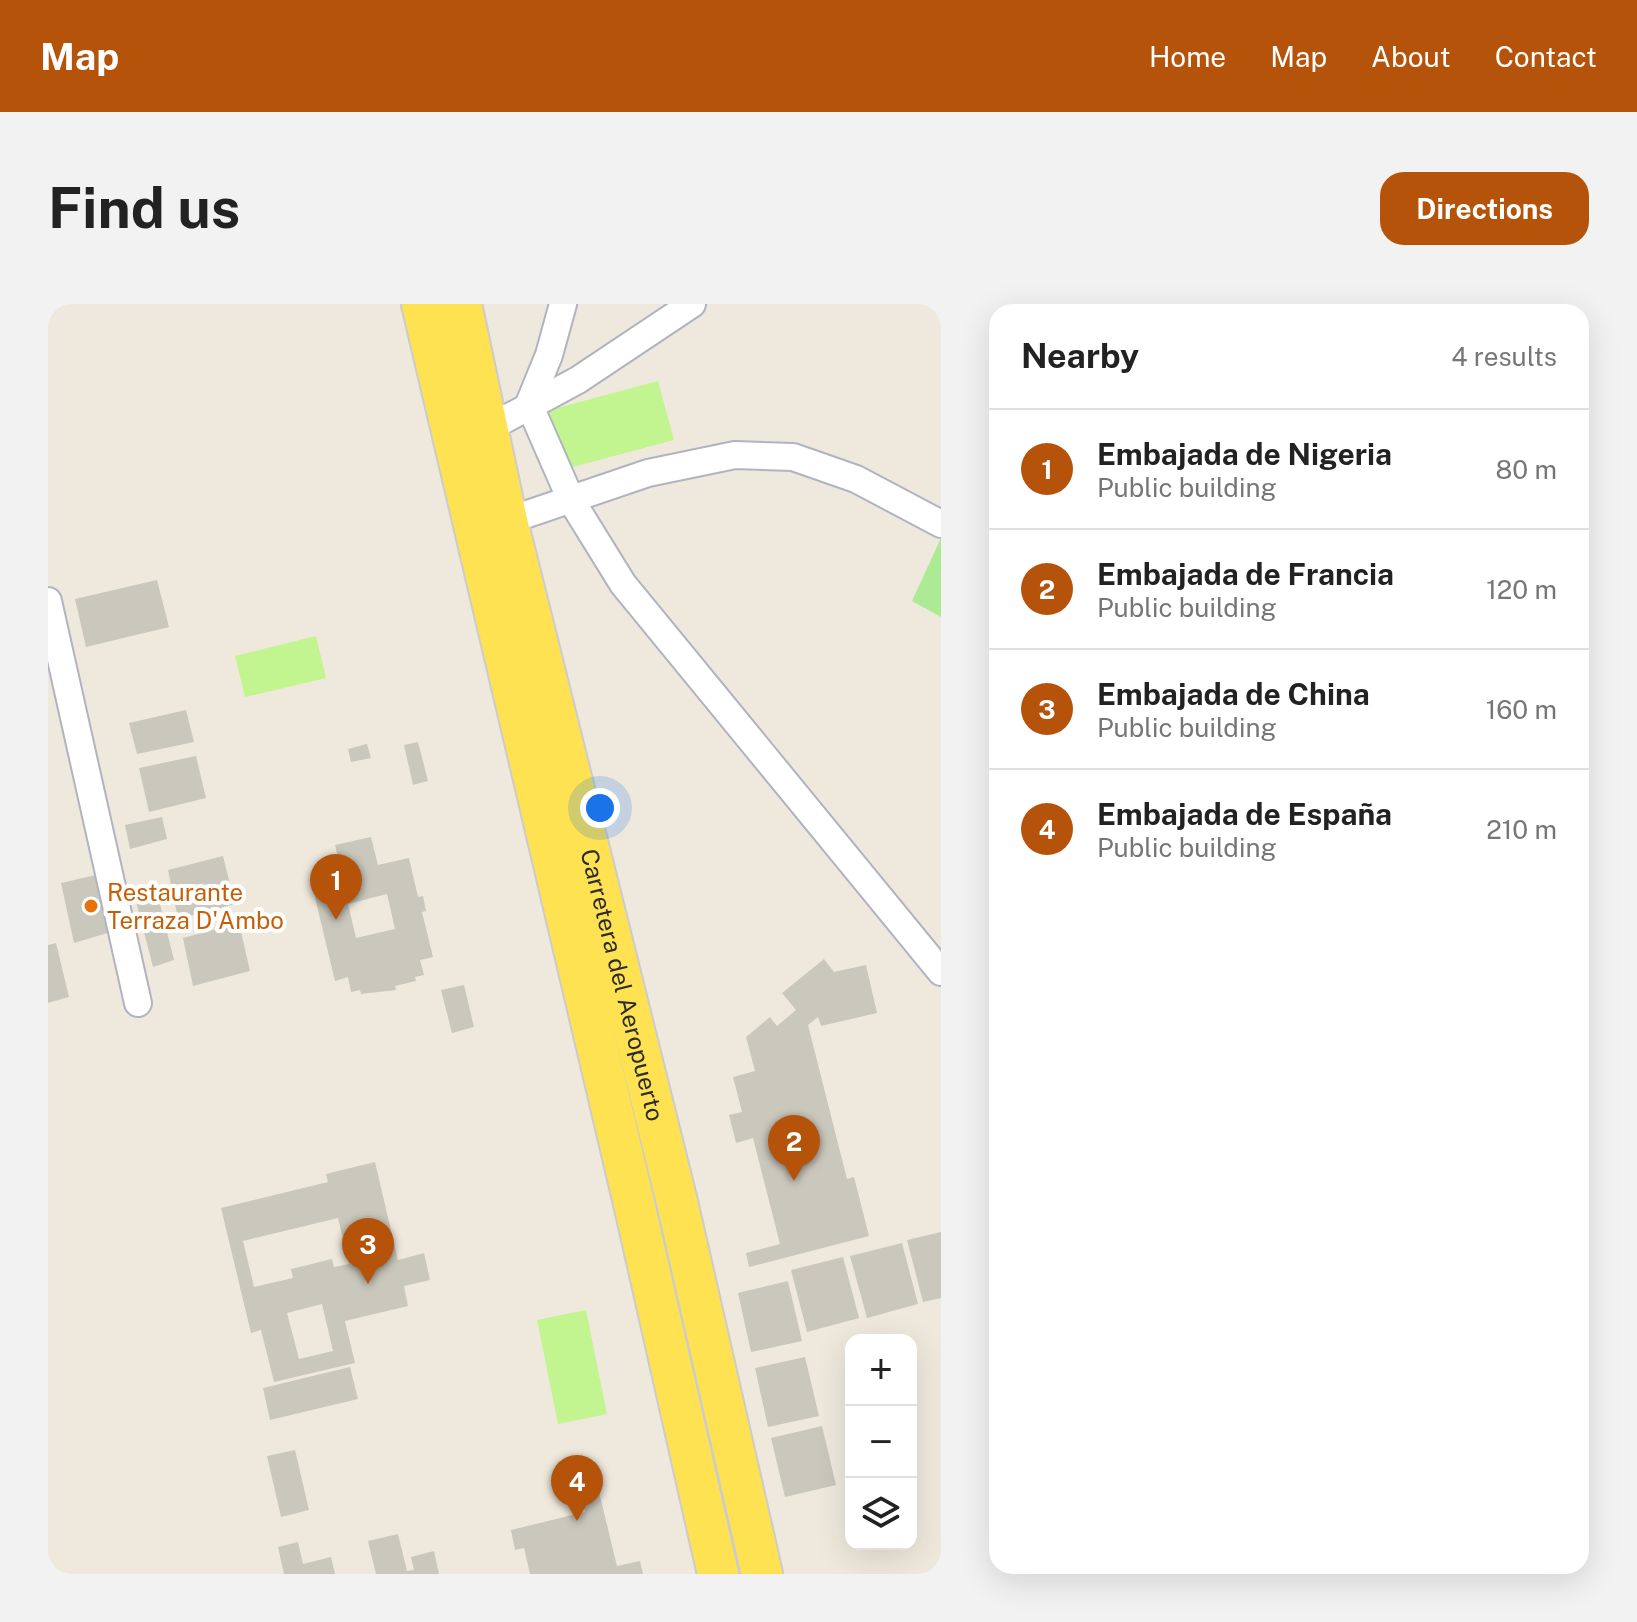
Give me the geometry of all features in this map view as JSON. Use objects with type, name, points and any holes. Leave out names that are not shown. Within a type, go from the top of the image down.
[{"type":"main road","name":"Carretera del Aeropuerto","points":[[422,304],[718,1574]]},
{"type":"main road","name":"Carretera del Aeropuerto","points":[[461,304],[507,521],[677,1202],[762,1574]]},
{"type":"street","points":[[563,304],[549,355],[529,404],[571,500],[623,584],[941,972]]},
{"type":"street","points":[[487,429],[578,380],[692,304]]},
{"type":"street","points":[[507,521],[648,473],[735,455],[793,457],[856,479],[941,524]]},
{"type":"street","points":[[48,601],[138,1003]]},
{"type":"green space","points":[[658,381],[674,440],[554,472],[538,413]]},
{"type":"green space","points":[[941,538],[941,617],[912,601]]},
{"type":"green space","points":[[316,636],[326,678],[245,697],[235,656]]},
{"type":"green space","points":[[586,1310],[607,1414],[558,1424],[537,1320]]},
{"type":"building","points":[[157,580],[169,627],[86,647],[75,599]]},
{"type":"building","points":[[186,710],[194,742],[137,754],[129,723]]},
{"type":"building","points":[[418,742],[428,781],[413,785],[404,745]]},
{"type":"building","points":[[367,744],[371,758],[351,762],[348,749]]},
{"type":"building","points":[[196,756],[206,798],[149,812],[139,768]]},
{"type":"building","points":[[162,817],[167,839],[130,849],[125,825]]},
{"type":"building","points":[[371,837],[378,865],[409,858],[418,897],[423,896],[426,911],[422,912],[433,957],[420,960],[424,975],[415,977],[416,981],[395,986],[396,990],[361,994],[360,990],[351,992],[348,977],[335,981],[311,881],[342,874],[335,845]],"holes":[[[387,894],[395,929],[356,938],[348,904]]]},
{"type":"building","points":[[223,856],[235,904],[178,919],[168,870]]},
{"type":"building","name":"Restaurante Terraza D'Ambo","points":[[109,872],[121,929],[74,943],[61,883]]},
{"type":"building","points":[[156,888],[174,960],[153,967],[134,893]]},
{"type":"building","points":[[239,923],[250,971],[193,986],[183,938]]},
{"type":"building","points":[[56,943],[69,997],[48,1003],[48,945]]},
{"type":"building","points":[[824,959],[834,972],[866,965],[877,1013],[821,1026],[818,1017],[808,1025],[847,1179],[854,1177],[869,1236],[749,1267],[746,1253],[780,1244],[753,1138],[736,1143],[729,1115],[742,1112],[733,1077],[755,1071],[746,1037],[770,1017],[777,1026],[796,1010],[782,993]]},
{"type":"building","points":[[464,985],[474,1027],[452,1033],[441,990]]},
{"type":"building","points":[[375,1162],[398,1260],[424,1253],[430,1280],[404,1286],[408,1306],[345,1321],[355,1363],[274,1382],[261,1330],[251,1333],[221,1208],[328,1182],[326,1174]],"holes":[[[338,1218],[349,1264],[334,1267],[332,1259],[291,1269],[293,1278],[254,1287],[243,1241]],[[322,1304],[333,1351],[299,1359],[287,1313]]]},
{"type":"building","points":[[941,1232],[941,1298],[923,1302],[907,1240]]},
{"type":"building","points":[[902,1243],[918,1304],[867,1318],[850,1256]]},
{"type":"building","points":[[843,1257],[859,1318],[807,1332],[791,1270]]},
{"type":"building","points":[[788,1281],[802,1341],[751,1352],[738,1293]]},
{"type":"building","points":[[805,1357],[819,1416],[768,1427],[755,1368]]},
{"type":"building","points":[[350,1367],[358,1399],[270,1420],[263,1388]]},
{"type":"building","points":[[822,1426],[836,1485],[785,1497],[771,1438]]},
{"type":"building","points":[[295,1450],[309,1510],[281,1517],[267,1456]]},
{"type":"building","points":[[592,1463],[617,1566],[640,1561],[643,1574],[530,1574],[524,1548],[515,1550],[511,1530],[585,1512],[574,1468]]},
{"type":"building","points":[[398,1534],[407,1571],[414,1570],[411,1557],[434,1551],[439,1574],[376,1574],[368,1541]]},
{"type":"building","points":[[298,1542],[303,1564],[331,1557],[335,1574],[284,1574],[278,1547]]},
{"type":"place","name":"Restaurante Terraza D'Ambo","points":[[91,906]]},
{"type":"place","name":"Embajada de Nigeria","points":[[336,920]]},
{"type":"place","name":"Embajada de Francia","points":[[794,1181]]},
{"type":"place","name":"Embajada de China","points":[[368,1284]]},
{"type":"place","name":"Embajada de España","points":[[577,1521]]}]
